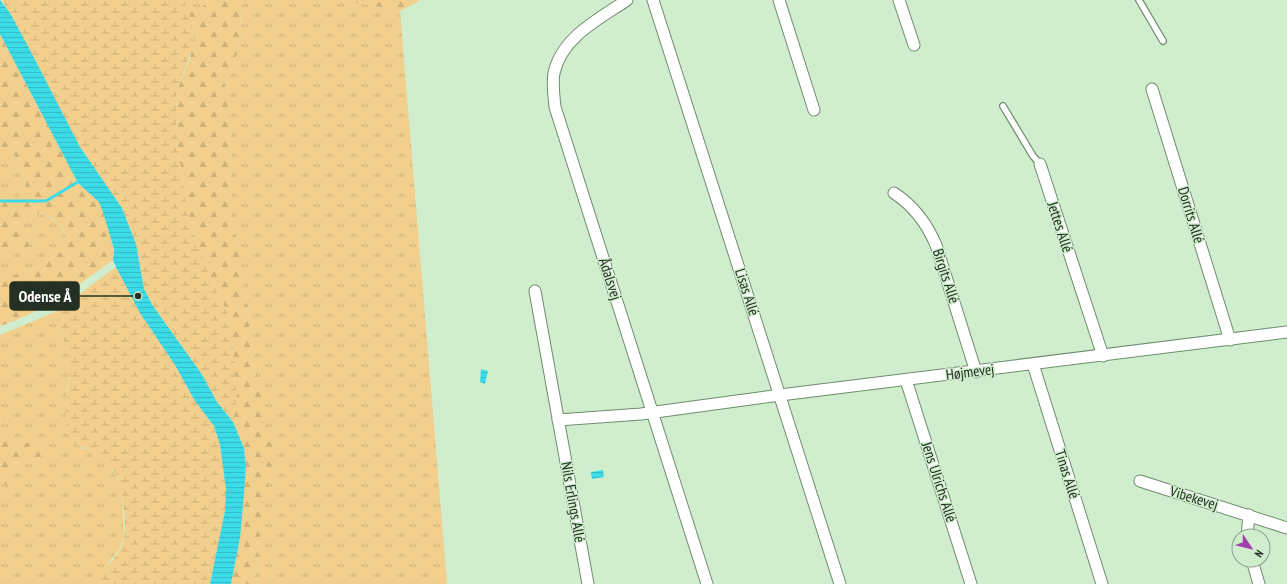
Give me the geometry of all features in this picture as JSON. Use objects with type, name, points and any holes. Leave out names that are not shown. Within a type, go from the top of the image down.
[{"type":"street","name":"Ådalsvej","points":[[627,0],[578,33],[566,47],[559,59],[554,73],[553,88],[555,107],[707,584]]},
{"type":"street","name":"Lisas Allé","points":[[653,0],[840,584]]},
{"type":"street","points":[[779,0],[814,110]]},
{"type":"street","points":[[899,0],[914,45]]},
{"type":"street","name":"Dorrits Allé","points":[[1152,90],[1230,340]]},
{"type":"street","name":"Jettes Allé","points":[[1040,164],[1102,356]]},
{"type":"street","name":"Birgits Allé","points":[[894,193],[913,208],[931,232],[976,372]]},
{"type":"street","name":"Nils Erlings Allé","points":[[535,291],[588,584]]},
{"type":"street","name":"Højmevej","points":[[652,412],[1287,332]]},
{"type":"street","name":"Tinas Allé","points":[[1032,364],[1102,584]]},
{"type":"street","name":"Jens Ulrichs Allé","points":[[906,380],[971,584]]},
{"type":"street","points":[[558,420],[614,417],[652,412]]},
{"type":"street","name":"Vibekevej","points":[[1140,481],[1287,528]]},
{"type":"street","points":[[1248,528],[1249,515]]},
{"type":"street","points":[[1254,568],[1259,584]]},
{"type":"lane","points":[[1139,0],[1163,41]]},
{"type":"lane","name":"Jettes Allé","points":[[1003,106],[1032,156],[1040,164]]},
{"type":"green space","points":[[2,0],[184,0],[194,29],[195,41],[177,90],[176,116],[178,150],[189,220],[210,277],[227,312],[233,341],[237,398],[233,422],[217,402],[201,373],[153,306],[144,289],[136,244],[122,208],[80,147]]},
{"type":"green space","points":[[184,0],[204,0],[206,3],[200,10],[188,12]]},
{"type":"green space","points":[[204,0],[242,0],[240,42],[235,61],[224,82],[230,97],[231,216],[243,278],[255,366],[273,452],[259,541],[256,584],[231,584],[240,538],[246,466],[244,448],[233,422],[237,398],[233,341],[227,312],[210,277],[189,220],[178,150],[176,116],[177,90],[190,58],[194,29],[188,12],[200,10],[206,3]]},
{"type":"green space","points":[[242,0],[340,0],[400,11],[447,584],[256,584],[259,541],[255,366],[243,278],[231,216],[230,97],[224,82],[235,61],[240,42]]},
{"type":"green space","points":[[340,0],[419,0],[419,1],[400,11]]},
{"type":"green space","points":[[0,34],[78,183],[95,197],[103,208],[112,238],[113,260],[59,298],[31,313],[0,326],[0,273],[16,275],[23,274],[37,268],[51,259],[68,245],[66,236],[62,229],[53,219],[40,214],[23,212],[30,248],[0,251],[0,195],[15,198],[22,194],[26,184],[21,164],[9,146],[0,149]]},
{"type":"green space","points":[[9,146],[21,164],[26,184],[22,194],[15,198],[0,195],[0,149]]},
{"type":"green space","points":[[23,212],[39,214],[53,219],[62,229],[66,236],[68,245],[51,259],[37,268],[23,274],[16,275],[0,273],[0,251],[30,248]]},
{"type":"green space","points":[[116,267],[140,313],[175,365],[195,401],[214,426],[220,445],[226,489],[225,511],[210,584],[99,584],[102,574],[123,544],[125,521],[122,491],[116,473],[108,463],[93,451],[74,443],[68,432],[66,424],[66,407],[69,374],[64,342],[55,312]]},
{"type":"green space","points":[[55,312],[66,346],[69,374],[66,409],[82,448],[92,450],[107,460],[121,484],[124,538],[119,550],[109,562],[99,584],[0,584],[0,473],[11,496],[14,465],[48,455],[39,443],[10,443],[0,421],[0,335]]},
{"type":"green space","points":[[0,421],[10,443],[39,443],[49,455],[14,465],[11,497],[0,473]]},
{"type":"water","points":[[0,0],[10,13],[80,147],[122,208],[136,244],[144,289],[153,306],[201,373],[217,402],[233,422],[244,448],[246,466],[240,538],[231,584],[210,584],[225,511],[226,489],[220,445],[214,426],[195,401],[175,365],[140,313],[116,267],[113,260],[114,249],[99,202],[78,183],[0,34]]},
{"type":"water","points":[[481,369],[488,371],[485,384],[480,382]]},
{"type":"water","points":[[603,470],[604,477],[592,479],[591,472]]},
{"type":"waterway","points":[[0,201],[46,201],[81,180]]},
{"type":"place","name":"Odense Å","points":[[138,296]]}]
